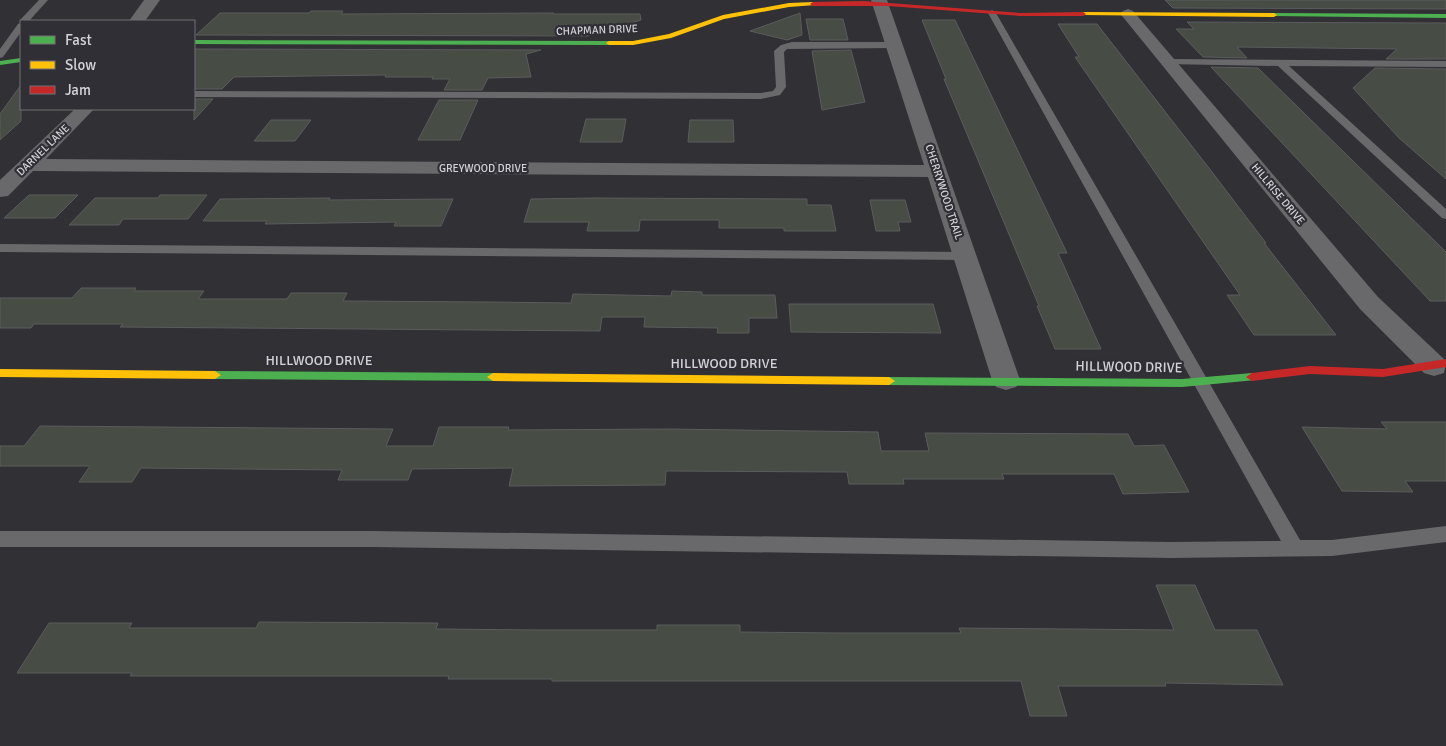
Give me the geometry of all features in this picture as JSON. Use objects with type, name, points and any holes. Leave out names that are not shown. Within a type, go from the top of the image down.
[{"type":"street","points":[[138,20],[154,1]]},
{"type":"street","name":"CHAPMAN DRIVE","points":[[195,42],[554,44],[633,42],[671,36],[723,18],[747,12],[789,5],[842,2],[924,5],[992,13],[1446,16]]},
{"type":"street","name":"CHERRYWOOD TRAIL","points":[[880,2],[1006,380]]},
{"type":"street","name":"HILLRISE DRIVE","points":[[1128,14],[1369,303],[1440,364]]},
{"type":"street","points":[[0,63],[20,60]]},
{"type":"street","name":"DARNEL LANE","points":[[0,191],[84,110]]},
{"type":"street","name":"GREYWOOD DRIVE","points":[[28,166],[937,171]]},
{"type":"street","name":"HILLWOOD DRIVE","points":[[0,373],[1200,382],[1310,370],[1383,373],[1440,364]]},
{"type":"lane","points":[[25,20],[44,0]]},
{"type":"lane","points":[[992,13],[1294,547]]},
{"type":"lane","points":[[0,54],[20,27]]},
{"type":"lane","points":[[195,94],[761,96],[776,93],[781,87],[779,51],[784,47],[792,45],[894,45]]},
{"type":"lane","points":[[1168,62],[1446,64]]},
{"type":"lane","points":[[1281,63],[1446,215]]},
{"type":"lane","points":[[0,248],[965,256]]},
{"type":"lane","points":[[0,539],[372,539],[1171,550],[1332,548],[1446,534]]},
{"type":"building","points":[[1165,0],[1446,0],[1446,9],[1173,8]]},
{"type":"building","points":[[311,11],[343,11],[341,14],[640,14],[641,20],[587,36],[196,35],[220,13],[309,13]]},
{"type":"building","points":[[800,13],[802,35],[787,40],[750,31]]},
{"type":"building","points":[[806,19],[843,19],[848,40],[810,40]]},
{"type":"building","points":[[922,20],[955,20],[1067,253],[1058,253],[1101,349],[1055,349],[1037,306],[1039,306],[944,79],[946,79]]},
{"type":"building","points":[[1187,22],[1446,23],[1446,59],[1386,59],[1397,49],[1237,47],[1247,58],[1203,57],[1176,29],[1194,29]]},
{"type":"building","points":[[1058,24],[1097,24],[1336,335],[1254,335],[1227,295],[1240,295],[1075,57],[1079,57]]},
{"type":"building","points":[[195,49],[541,50],[526,54],[531,77],[488,78],[482,90],[444,90],[450,79],[385,77],[386,75],[234,77],[222,89],[195,89]]},
{"type":"building","points":[[851,50],[865,102],[822,110],[812,51]]},
{"type":"building","points":[[1211,67],[1258,68],[1446,252],[1446,301],[1430,301]]},
{"type":"building","points":[[1375,68],[1446,69],[1446,179],[1399,138],[1353,88]]},
{"type":"building","points":[[20,86],[21,121],[0,140],[0,114]]},
{"type":"building","points":[[195,99],[213,99],[194,120]]},
{"type":"building","points":[[439,100],[478,100],[460,140],[418,140]]},
{"type":"building","points":[[586,119],[626,119],[622,142],[580,142]]},
{"type":"building","points":[[271,120],[311,120],[295,141],[254,141]]},
{"type":"building","points":[[690,120],[733,120],[734,142],[688,142]]},
{"type":"building","points":[[29,195],[78,195],[55,218],[4,218]]},
{"type":"building","points":[[160,195],[207,195],[188,219],[123,219],[119,225],[69,225],[95,198],[158,198]]},
{"type":"building","points":[[330,198],[329,200],[453,199],[441,226],[394,226],[396,222],[265,224],[267,221],[203,221],[220,199]]},
{"type":"building","points":[[531,199],[807,199],[807,205],[831,205],[836,231],[784,231],[784,228],[719,228],[719,220],[640,220],[639,231],[587,231],[589,222],[524,222]]},
{"type":"building","points":[[870,200],[905,200],[911,222],[898,222],[900,231],[876,231]]},
{"type":"building","points":[[81,288],[136,288],[134,291],[204,291],[198,299],[287,299],[291,293],[347,293],[343,301],[571,303],[573,294],[671,296],[672,291],[702,292],[702,295],[775,295],[777,318],[749,318],[749,333],[717,333],[718,328],[644,327],[645,317],[602,317],[600,331],[120,327],[123,324],[34,324],[31,328],[0,328],[0,298],[72,298]]},
{"type":"building","points":[[789,304],[933,304],[941,333],[791,332]]},
{"type":"building","points":[[1381,422],[1446,422],[1446,481],[1405,481],[1413,492],[1342,491],[1302,427],[1387,429]]},
{"type":"building","points":[[40,426],[393,429],[386,446],[433,446],[439,427],[509,427],[508,430],[668,429],[878,432],[881,451],[929,451],[925,433],[1128,434],[1134,446],[1164,445],[1189,492],[1123,494],[1114,474],[1002,474],[1004,479],[903,479],[904,484],[849,484],[847,472],[666,471],[665,485],[509,486],[513,468],[412,469],[408,480],[338,480],[342,470],[141,468],[132,482],[79,482],[90,466],[0,466],[0,446],[24,446]]},
{"type":"building","points":[[1156,585],[1195,585],[1215,630],[1257,630],[1283,685],[1165,683],[1166,686],[1058,686],[1067,716],[1030,716],[1021,681],[552,681],[552,679],[448,679],[449,676],[130,676],[132,673],[17,673],[49,623],[132,623],[129,628],[256,628],[259,622],[438,623],[436,629],[539,630],[657,630],[657,625],[740,625],[740,632],[839,633],[961,633],[959,628],[1174,630]]},
{"type":"traffic: fast","points":[[1274,15],[1446,16]]},
{"type":"traffic: fast","points":[[195,42],[609,43]]},
{"type":"traffic: fast","points":[[0,63],[20,60]]},
{"type":"traffic: fast","points":[[215,375],[493,377]]},
{"type":"traffic: fast","points":[[889,381],[1182,383],[1252,377]]},
{"type":"traffic: slow","points":[[609,43],[633,43],[671,36],[723,17],[789,5],[813,4]]},
{"type":"traffic: slow","points":[[1083,14],[1274,15]]},
{"type":"traffic: slow","points":[[0,373],[215,375]]},
{"type":"traffic: slow","points":[[493,377],[889,381]]},
{"type":"traffic: jam","points":[[813,4],[888,4],[1020,15],[1083,14]]},
{"type":"traffic: jam","points":[[1252,377],[1310,370],[1383,373],[1446,363]]}]
